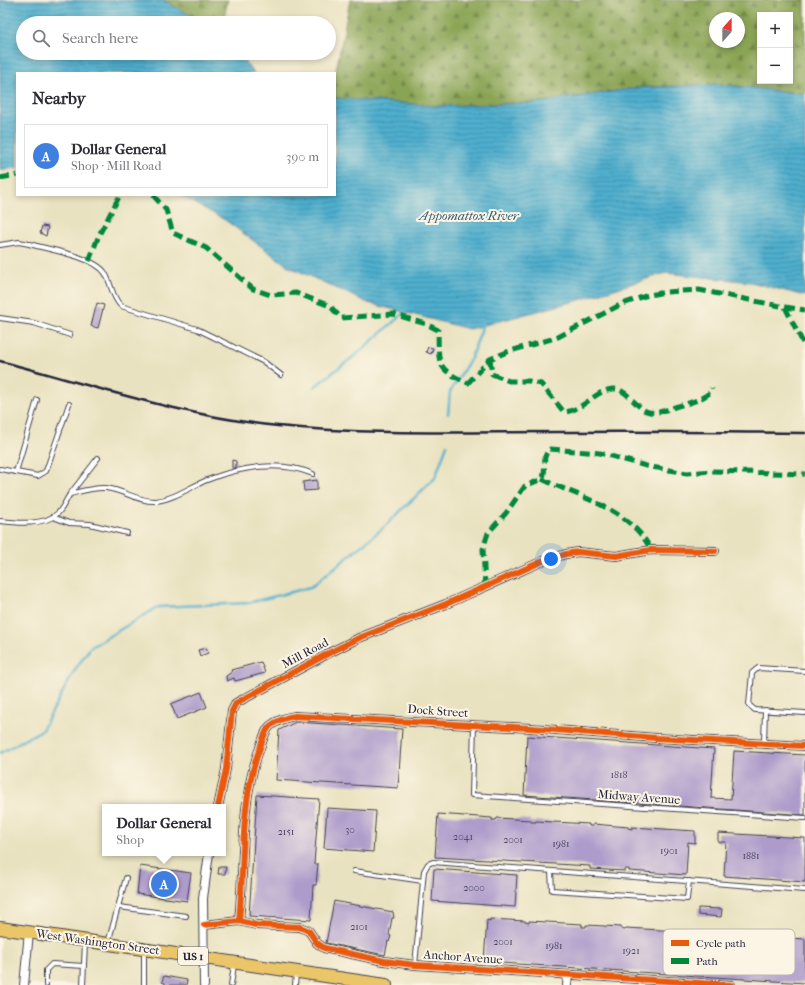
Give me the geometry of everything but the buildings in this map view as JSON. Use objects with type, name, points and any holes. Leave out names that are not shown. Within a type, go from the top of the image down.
[{"type":"main road","name":"West Washington Street","points":[[0,928],[234,962],[296,972],[343,982],[386,985]]},
{"type":"street","name":"Mill Road","points":[[219,804],[226,769],[232,711],[236,703],[359,638],[486,587],[523,569],[566,554],[578,552],[616,556],[650,550],[715,551]]},
{"type":"street","name":"Dock Street","points":[[239,921],[247,800],[259,750],[270,726],[288,717],[295,716],[474,725],[805,746]]},
{"type":"street","points":[[204,985],[203,898],[209,856]]},
{"type":"street","name":"Anchor Avenue","points":[[204,925],[239,921],[256,925],[300,927],[309,931],[318,943],[330,951],[415,965],[731,985]]},
{"type":"street","points":[[24,985],[29,932]]},
{"type":"street","points":[[567,985],[568,975]]},
{"type":"lane","points":[[0,245],[19,242],[95,263],[105,272],[114,297],[121,306],[197,329],[264,362],[281,375]]},
{"type":"lane","points":[[0,318],[34,323],[70,335]]},
{"type":"lane","points":[[16,472],[37,400]]},
{"type":"lane","points":[[0,469],[38,476],[46,471],[69,404]]},
{"type":"lane","points":[[0,521],[30,522],[43,520],[53,516],[61,508],[98,458]]},
{"type":"lane","points":[[70,494],[85,490],[107,488],[134,497],[155,501],[166,499],[208,480],[251,469],[280,465],[291,466],[313,474]]},
{"type":"lane","points":[[53,516],[69,523],[90,524],[127,533]]},
{"type":"lane","points":[[805,671],[754,669],[752,673],[749,705],[755,710],[805,713]]},
{"type":"lane","points":[[764,743],[766,710]]},
{"type":"lane","name":"Midway Avenue","points":[[474,725],[472,795],[805,818]]},
{"type":"lane","points":[[415,965],[425,868],[433,862],[805,890]]},
{"type":"lane","points":[[354,871],[423,881]]},
{"type":"lane","points":[[551,872],[552,890],[687,899],[689,881]]},
{"type":"lane","points":[[108,944],[126,878]]},
{"type":"lane","points":[[119,906],[186,916]]},
{"type":"lane","points":[[83,985],[85,940]]},
{"type":"lane","points":[[144,949],[144,985]]},
{"type":"lane","points":[[231,985],[234,962]]},
{"type":"lane","points":[[46,985],[46,970],[52,964],[84,966]]},
{"type":"lane","points":[[295,985],[296,972]]},
{"type":"green space","points":[[163,0],[228,0],[225,16],[192,16]]},
{"type":"green space","points":[[350,0],[805,0],[805,94],[719,84],[636,88],[534,103],[437,106],[336,98],[336,72]]},
{"type":"water","points":[[0,0],[163,0],[192,16],[16,16],[16,60],[244,60],[253,72],[16,72],[16,168],[0,170]]},
{"type":"water","name":"Appomattox River","points":[[719,84],[805,94],[805,296],[751,282],[666,273],[576,301],[469,329],[368,303],[288,266],[225,220],[182,196],[336,196],[336,98],[437,106],[534,103],[636,88]]},
{"type":"waterway","points":[[314,387],[357,354],[406,311]]},
{"type":"waterway","points":[[448,414],[450,392],[471,358],[481,331],[482,323]]},
{"type":"waterway","points":[[0,753],[42,730],[76,668],[91,647],[158,607],[248,603],[311,587],[382,529],[435,478],[447,445]]},
{"type":"railway","points":[[0,361],[173,408],[243,422],[278,426],[347,431],[417,432],[805,433]]},
{"type":"marked path","points":[[0,178],[16,175]]},
{"type":"marked path","points":[[89,261],[99,235],[119,196]]},
{"type":"marked path","points":[[154,196],[166,210],[173,233],[206,248],[253,289],[271,295],[296,293],[330,306],[341,318],[394,314],[426,324],[438,330],[438,351],[441,364],[444,369],[457,378],[468,383],[490,359],[507,352],[558,337],[620,305],[645,296],[665,292],[699,290],[785,307],[805,347]]},
{"type":"marked path","points":[[785,307],[805,310]]},
{"type":"marked path","points":[[490,359],[492,374],[509,381],[529,381],[541,384],[564,412],[571,411],[600,393],[613,389],[622,391],[646,411],[664,411],[698,400],[711,392],[712,388]]},
{"type":"marked path","points":[[485,587],[483,549],[488,533],[506,513],[525,486],[542,479],[544,475],[545,456],[550,449],[600,453],[646,466],[687,473],[712,471],[805,474]]},
{"type":"marked path","points":[[542,479],[588,499],[617,514],[642,536],[651,550]]},
{"type":"cycle path","points":[[219,804],[226,769],[232,711],[236,703],[331,652],[359,638],[446,604],[543,561],[566,554],[578,552],[616,556],[651,550],[715,551]]},
{"type":"cycle path","points":[[239,921],[244,832],[249,788],[254,766],[267,730],[272,724],[285,718],[295,716],[531,728],[656,738],[805,746]]},
{"type":"cycle path","points":[[204,925],[239,921],[256,925],[300,927],[309,931],[317,943],[324,948],[384,961],[415,965],[731,985]]},
{"type":"place","name":"Dollar General","points":[[164,884]]}]
